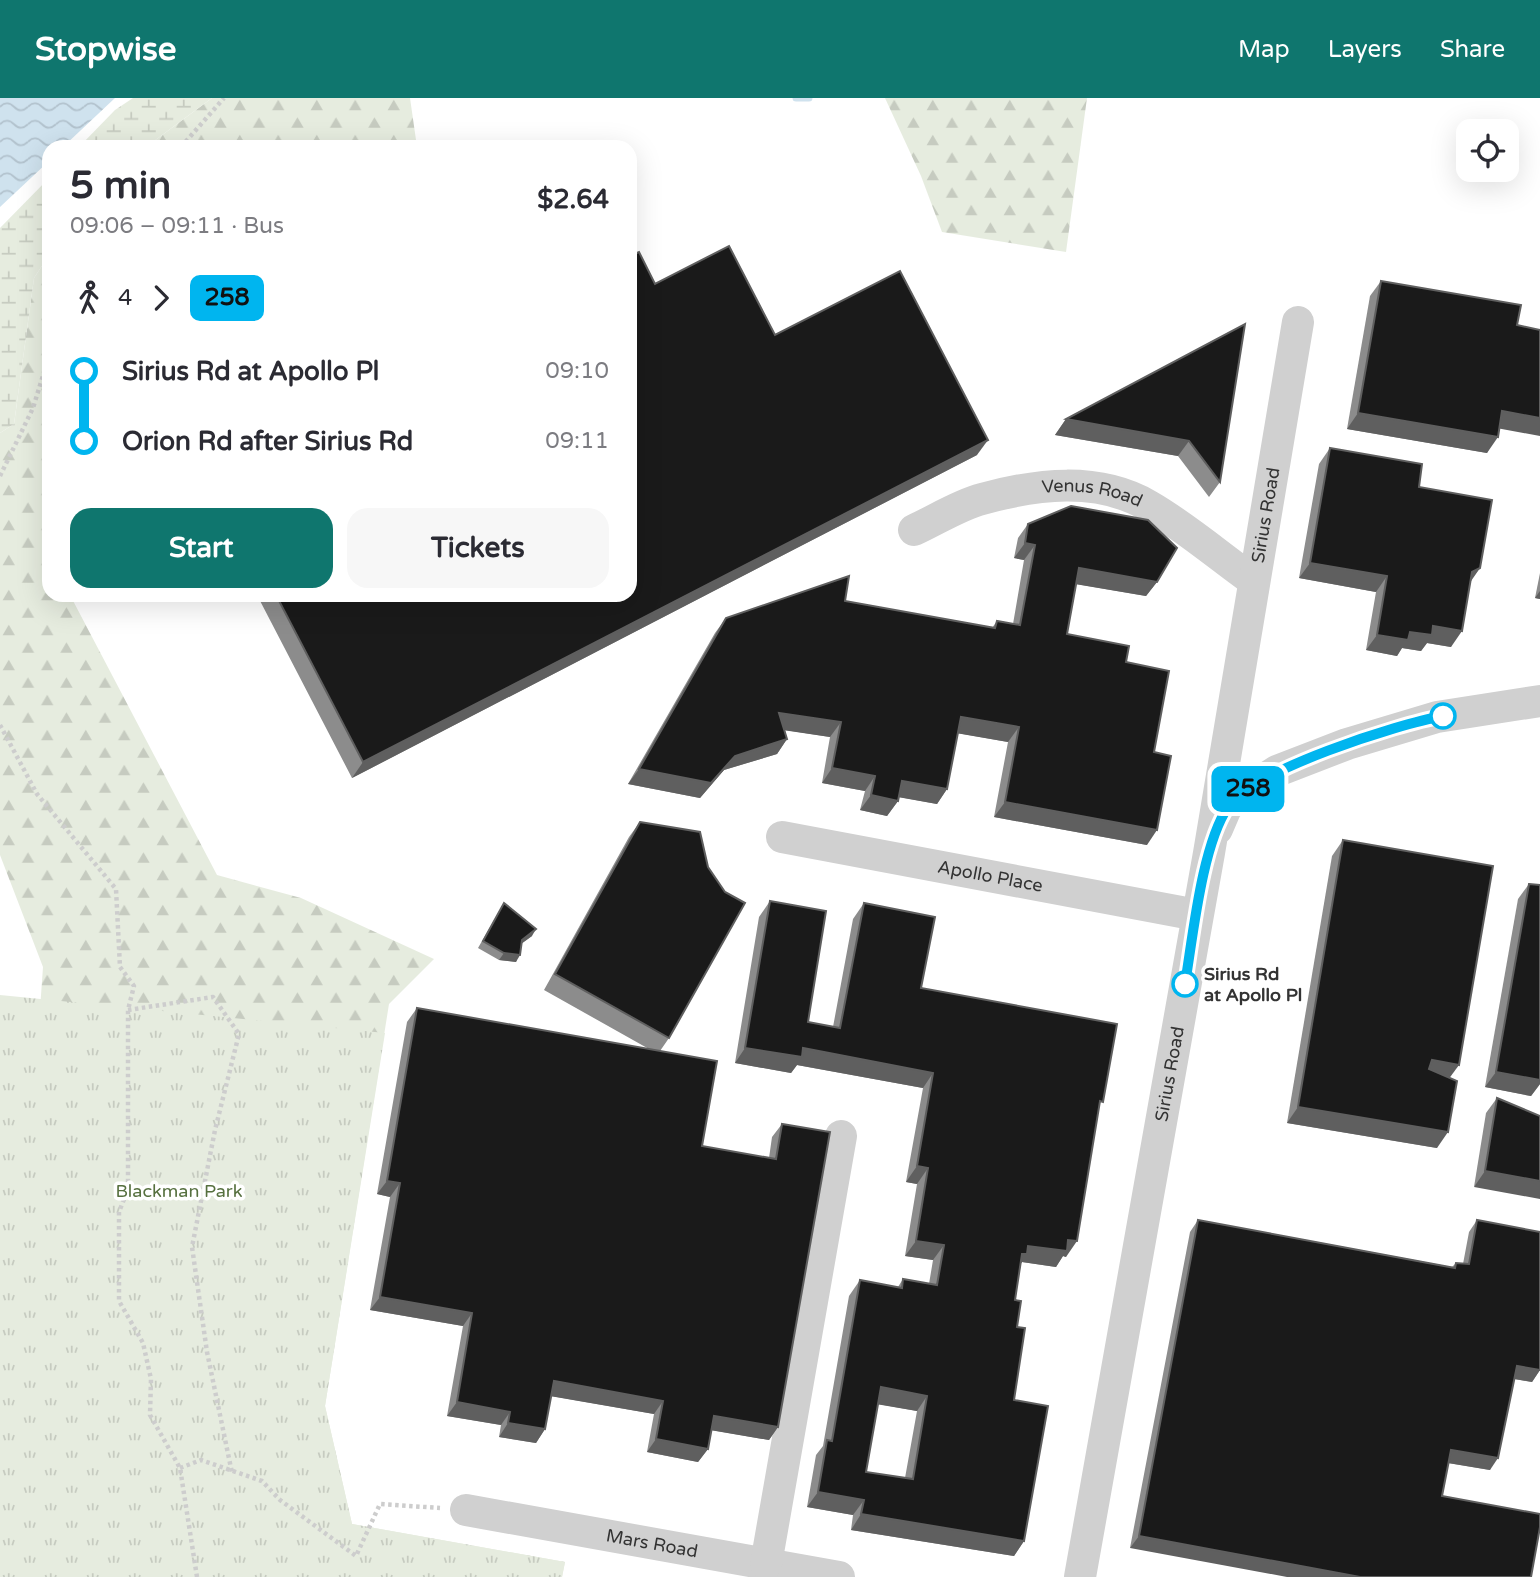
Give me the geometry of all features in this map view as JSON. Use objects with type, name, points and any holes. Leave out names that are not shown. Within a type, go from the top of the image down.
[{"type":"street","name":"Sirius Road","points":[[1080,1577],[1209,853],[1298,322]]},
{"type":"street","name":"Venus Road","points":[[914,530],[980,499],[1048,485],[1085,486],[1124,493],[1150,506],[1254,581]]},
{"type":"street","points":[[1209,853],[1219,824],[1234,798],[1277,771],[1347,744],[1437,717],[1540,701]]},
{"type":"street","name":"Apollo Place","points":[[782,837],[1197,915]]},
{"type":"street","points":[[766,1564],[841,1136]]},
{"type":"street","name":"Mars Road","points":[[466,1510],[839,1577]]},
{"type":"path","points":[[187,140],[224,98]]},
{"type":"path","points":[[0,476],[33,408],[42,379]]},
{"type":"path","points":[[0,726],[37,794],[116,889],[120,967],[134,986],[128,1010],[128,1189],[119,1212],[119,1301],[143,1343],[151,1379],[149,1415],[180,1468],[197,1577]]},
{"type":"path","points":[[128,1010],[213,997],[239,1034],[215,1130],[192,1247],[207,1352],[232,1472]]},
{"type":"path","points":[[180,1468],[201,1460],[262,1480],[280,1500],[356,1556],[380,1504],[466,1510]]},
{"type":"green space","points":[[133,98],[212,98],[155,140],[86,140],[115,110]]},
{"type":"green space","points":[[212,98],[410,98],[416,140],[155,140]]},
{"type":"green space","points":[[885,98],[1087,98],[1066,252],[942,232],[921,176]]},
{"type":"green space","points":[[42,185],[42,266],[34,278],[14,424],[0,433],[0,228]]},
{"type":"green space","name":"Blackman Park","points":[[42,266],[42,602],[74,602],[217,875],[301,898],[434,959],[389,1004],[325,1406],[352,1524],[565,1562],[562,1577],[0,1577],[43,967],[0,855],[0,433],[14,424],[34,278]]},
{"type":"green space","name":"Blackman Park","points":[[0,995],[385,1033],[325,1406],[352,1524],[565,1562],[562,1577],[0,1577]]},
{"type":"water","points":[[0,98],[115,98],[70,140],[42,140],[42,168],[0,207]]},
{"type":"building","points":[[729,246],[775,335],[900,271],[988,440],[363,762],[280,602],[637,602],[637,253],[639,252],[655,284]]},
{"type":"building","points":[[1381,281],[1521,305],[1517,325],[1540,330],[1540,418],[1502,411],[1498,437],[1358,413]]},
{"type":"building","points":[[1245,324],[1220,482],[1189,441],[1066,419]]},
{"type":"building","points":[[1330,448],[1422,464],[1419,487],[1492,500],[1480,568],[1472,572],[1462,631],[1433,626],[1432,635],[1410,632],[1408,640],[1377,635],[1387,576],[1310,563]]},
{"type":"building","points":[[1071,506],[1148,520],[1177,548],[1157,582],[1079,568],[1067,634],[1129,646],[1126,662],[1169,671],[1154,752],[1171,756],[1157,830],[1005,802],[1019,727],[961,717],[947,789],[902,781],[898,801],[871,795],[875,776],[832,768],[841,722],[779,713],[787,739],[735,756],[711,783],[639,769],[726,618],[849,576],[845,601],[995,628],[997,621],[1020,625],[1035,545],[1025,543],[1028,524]]},
{"type":"building","points":[[640,822],[700,832],[708,867],[725,892],[745,903],[669,1038],[555,974]]},
{"type":"building","points":[[1343,840],[1493,866],[1459,1065],[1432,1060],[1429,1069],[1457,1081],[1448,1132],[1298,1107]]},
{"type":"building","points":[[1529,884],[1540,885],[1540,1080],[1496,1072]]},
{"type":"building","points":[[770,901],[826,911],[808,1022],[840,1028],[864,903],[935,917],[921,988],[1117,1024],[1103,1102],[1100,1101],[1077,1241],[1068,1240],[1067,1251],[1028,1246],[1027,1254],[1022,1254],[1015,1300],[1021,1301],[1017,1327],[1025,1328],[1014,1400],[1048,1406],[1024,1541],[861,1514],[864,1500],[818,1492],[827,1440],[832,1441],[860,1280],[902,1288],[903,1279],[937,1285],[944,1245],[916,1241],[928,1168],[917,1166],[933,1073],[803,1048],[802,1057],[745,1048]],"holes":[[[881,1387],[927,1396],[913,1479],[866,1472]]]},
{"type":"building","points":[[504,903],[536,929],[522,940],[520,955],[504,953],[483,941]]},
{"type":"building","points":[[417,1008],[717,1061],[702,1146],[776,1159],[782,1124],[830,1132],[778,1427],[714,1416],[708,1449],[656,1439],[663,1401],[554,1381],[545,1429],[508,1423],[510,1412],[457,1402],[472,1313],[380,1297],[400,1183],[387,1181]]},
{"type":"building","points":[[1497,1098],[1540,1116],[1540,1181],[1485,1171]]},
{"type":"building","points":[[1198,1220],[1455,1268],[1456,1263],[1469,1264],[1477,1220],[1540,1232],[1540,1370],[1517,1366],[1498,1458],[1451,1450],[1442,1496],[1540,1514],[1531,1577],[1360,1577],[1139,1536]]},
{"type":"waterway","points":[[796,98],[809,98]]},
{"type":"bus line","name":"258","points":[[1185,984],[1209,853],[1226,808],[1234,798],[1277,771],[1347,744],[1443,716]]},
{"type":"place","name":"Sirius Rd at Apollo Pl","points":[[1185,984]]}]
